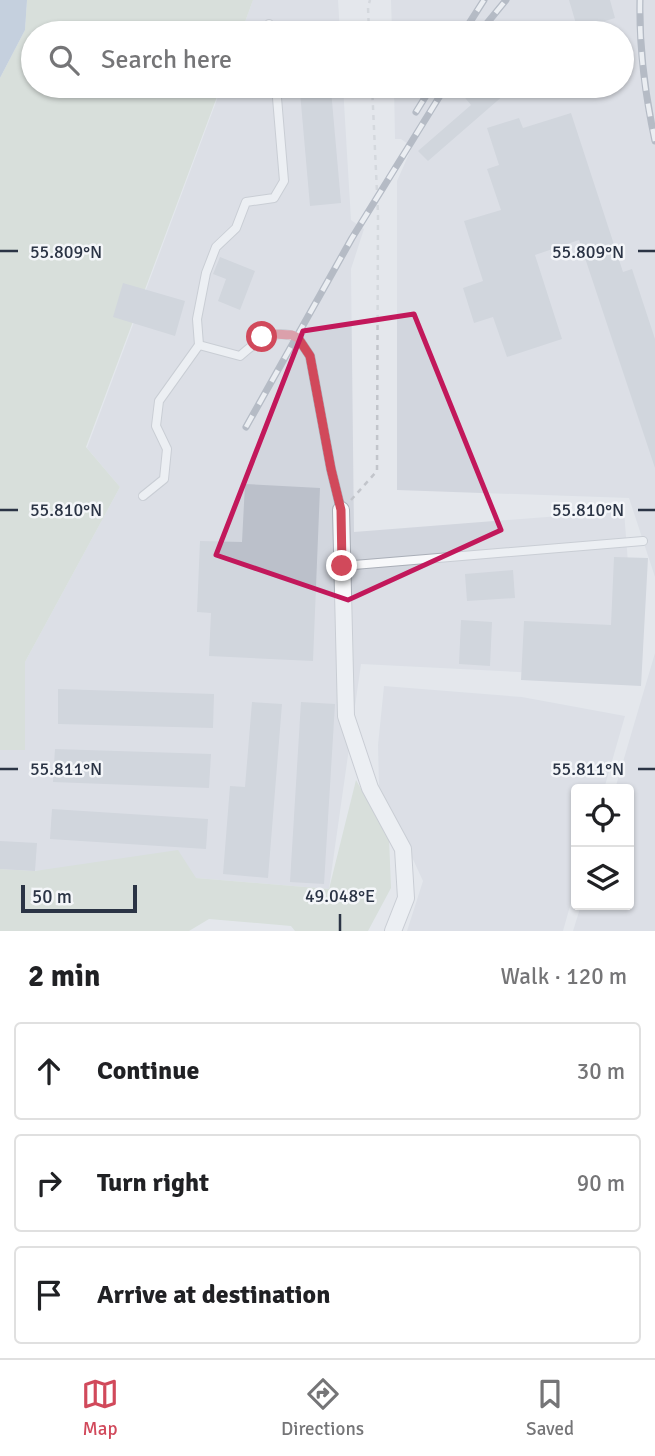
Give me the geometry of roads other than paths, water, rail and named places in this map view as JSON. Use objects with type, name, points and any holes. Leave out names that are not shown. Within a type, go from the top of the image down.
[{"type":"street","points":[[341,510],[346,716],[370,788],[402,849],[406,898],[393,931]]},
{"type":"lane","points":[[143,496],[164,479],[167,449],[156,426],[159,401],[199,345],[197,319],[206,274],[216,247],[236,228],[246,202],[274,198],[284,181],[277,98]]},
{"type":"lane","points":[[199,345],[240,356],[262,337],[273,334],[298,338],[310,356],[341,510]]},
{"type":"lane","points":[[342,566],[643,541]]},
{"type":"water","points":[[0,0],[27,0],[26,21],[21,21],[21,38],[0,78]]},
{"type":"railway","points":[[471,21],[484,0]]},
{"type":"railway","points":[[489,21],[506,0]]},
{"type":"railway","points":[[640,0],[643,71],[655,141]]},
{"type":"railway","points":[[416,112],[425,98]]},
{"type":"railway","points":[[246,427],[352,238],[439,98]]}]
